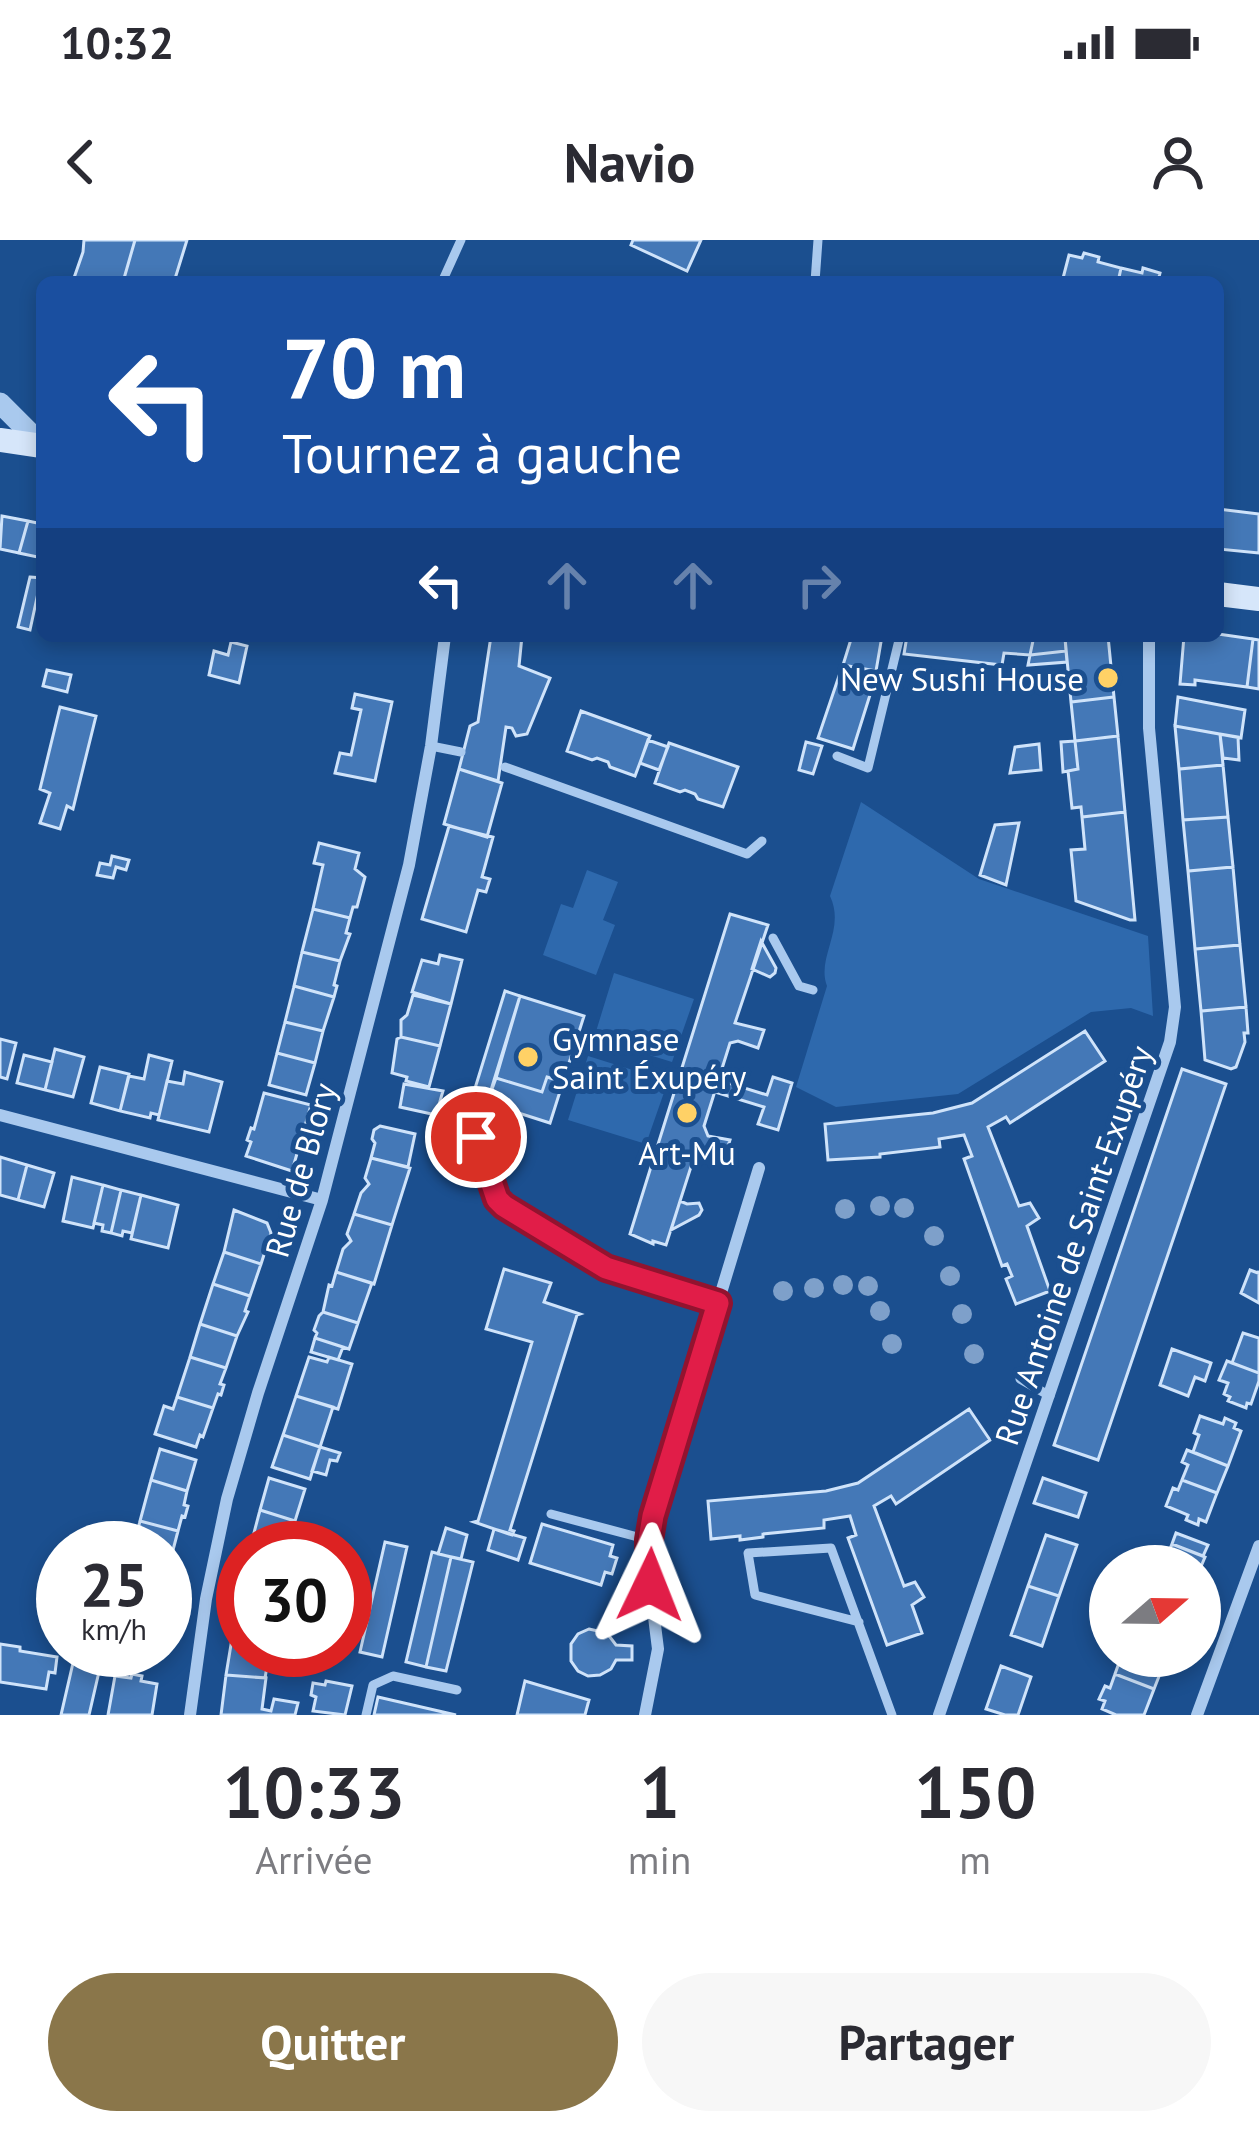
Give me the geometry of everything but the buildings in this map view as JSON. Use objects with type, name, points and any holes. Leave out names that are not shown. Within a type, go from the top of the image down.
[{"type":"main road","points":[[0,440],[36,444]]},
{"type":"main road","points":[[1224,595],[1259,599]]},
{"type":"street","points":[[0,403],[36,439]]},
{"type":"street","name":"Rue de Blory","points":[[190,1715],[226,1499],[322,1200],[410,865],[444,642]]},
{"type":"street","name":"Rue Antoine de Saint-Exupéry","points":[[939,1715],[1167,1056],[1173,1026],[1149,728],[1149,642]]},
{"type":"street","points":[[0,1115],[322,1200]]},
{"type":"street","points":[[645,1715],[658,1649],[650,1585],[653,1516],[759,1168]]},
{"type":"street","points":[[1197,1715],[1259,1546]]},
{"type":"lane","points":[[445,276],[461,240]]},
{"type":"lane","points":[[815,276],[818,240]]},
{"type":"lane","points":[[837,756],[868,768],[899,642]]},
{"type":"lane","points":[[431,746],[461,752]]},
{"type":"lane","points":[[505,767],[747,854],[762,841]]},
{"type":"lane","points":[[773,938],[800,986],[813,990]]},
{"type":"lane","points":[[479,1105],[476,1137],[497,1199],[504,1206],[606,1268],[718,1303]]},
{"type":"lane","points":[[1020,1379],[1050,1396]]},
{"type":"lane","points":[[551,1514],[649,1540]]},
{"type":"lane","points":[[859,1622],[755,1595],[748,1553],[831,1548],[859,1622],[892,1715]]},
{"type":"lane","points":[[366,1715],[373,1685],[392,1676],[457,1690]]},
{"type":"shaded area","points":[[861,802],[979,879],[1148,936],[1153,1016],[1131,1008],[1091,1012],[958,1094],[836,1107],[796,1087],[827,986],[825,964],[835,920],[830,896]]},
{"type":"shaded area","points":[[587,870],[618,882],[603,920],[615,925],[596,975],[543,955],[561,904],[573,908]]},
{"type":"shaded area","points":[[614,973],[694,999],[672,1062],[594,1038]]},
{"type":"shaded area","points":[[588,1056],[668,1081],[646,1144],[568,1120]]},
{"type":"place","name":"New Sushi House","points":[[1108,678]]},
{"type":"place","name":"Gymnase Saint Éxupéry","points":[[528,1057]]},
{"type":"place","name":"Art-Mu","points":[[687,1113]]},
{"type":"route","points":[[476,1137],[497,1199],[504,1206],[606,1268],[718,1303],[653,1516],[650,1585]]}]
